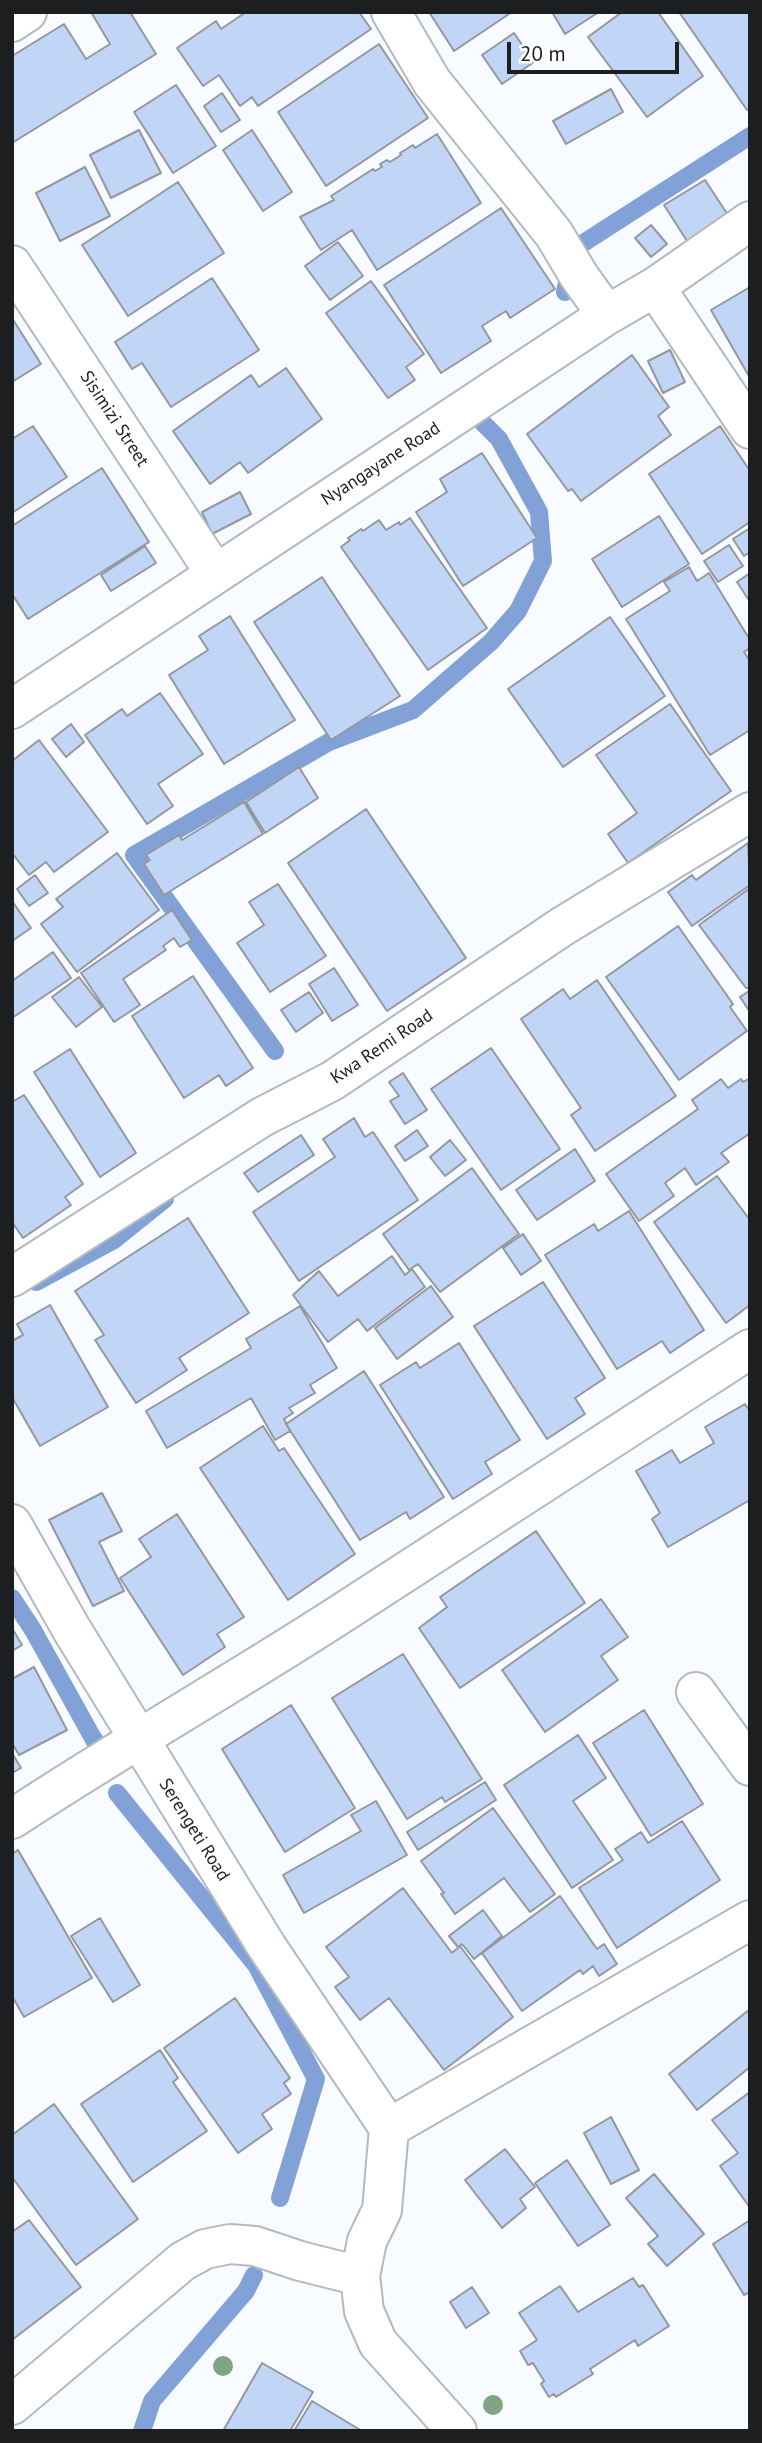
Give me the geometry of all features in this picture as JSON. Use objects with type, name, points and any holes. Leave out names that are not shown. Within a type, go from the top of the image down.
[{"type":"street","points":[[12,22],[27,12]]},
{"type":"street","points":[[391,12],[432,82],[554,234],[607,315]]},
{"type":"street","name":"Nyangayane Road","points":[[12,709],[607,315],[654,287],[750,221]]},
{"type":"street","name":"Sisimizi Street","points":[[12,265],[215,573]]},
{"type":"street","points":[[654,287],[750,429]]},
{"type":"street","name":"Kwa Remi Road","points":[[12,1277],[262,1117],[332,1081],[563,926],[750,812]]},
{"type":"street","points":[[12,1819],[104,1758],[139,1740],[335,1618],[750,1349]]},
{"type":"street","name":"Serengeti Road","points":[[12,1524],[72,1630],[267,1947],[389,2128]]},
{"type":"street","points":[[696,1692],[750,1766]]},
{"type":"street","points":[[457,2431],[379,2343],[364,2311],[360,2276],[367,2241],[382,2210],[389,2128],[750,1920]]},
{"type":"street","points":[[12,2405],[183,2261],[205,2249],[230,2244],[254,2246],[360,2276]]},
{"type":"building","points":[[91,12],[130,12],[156,54],[12,143],[12,56],[64,24],[86,59],[110,44]]},
{"type":"building","points":[[246,12],[359,12],[371,29],[258,106],[252,97],[240,106],[219,75],[203,86],[177,48],[216,21],[221,29]]},
{"type":"building","points":[[429,12],[512,12],[454,51]]},
{"type":"building","points":[[552,12],[599,12],[565,34]]},
{"type":"building","points":[[622,12],[658,12],[703,76],[647,117],[588,37]]},
{"type":"building","points":[[679,12],[750,12],[750,109],[747,110]]},
{"type":"building","points":[[514,33],[534,62],[502,84],[482,55]]},
{"type":"building","points":[[379,44],[428,118],[326,186],[278,112]]},
{"type":"building","points":[[176,85],[216,146],[173,173],[134,112]]},
{"type":"building","points":[[611,89],[623,112],[566,144],[553,121]]},
{"type":"building","points":[[222,93],[240,120],[221,132],[204,106]]},
{"type":"building","points":[[139,130],[161,173],[111,198],[90,155]]},
{"type":"building","points":[[252,130],[292,192],[263,211],[223,150]]},
{"type":"building","points":[[437,134],[481,203],[377,270],[352,230],[321,250],[300,217],[334,200],[331,196],[373,169],[375,171],[382,167],[380,164],[387,160],[390,162],[413,145],[415,148]]},
{"type":"building","points":[[85,167],[110,216],[60,241],[36,193]]},
{"type":"building","points":[[705,180],[728,215],[687,241],[664,205]]},
{"type":"building","points":[[178,182],[224,253],[128,316],[82,245]]},
{"type":"building","points":[[501,208],[555,289],[510,318],[506,311],[482,326],[491,341],[441,373],[384,285]]},
{"type":"building","points":[[651,225],[667,244],[651,257],[635,238]]},
{"type":"building","points":[[338,242],[363,276],[330,300],[305,266]]},
{"type":"building","points":[[212,278],[259,350],[171,407],[142,363],[132,369],[115,342]]},
{"type":"building","points":[[371,281],[424,354],[406,367],[415,380],[388,398],[326,313]]},
{"type":"building","points":[[750,287],[750,378],[711,310]]},
{"type":"building","points":[[12,318],[41,364],[12,382]]},
{"type":"building","points":[[670,350],[685,382],[663,393],[648,361]]},
{"type":"building","points":[[632,355],[669,407],[658,416],[671,435],[581,501],[572,489],[568,491],[527,434]]},
{"type":"building","points":[[286,368],[322,419],[248,473],[240,462],[210,484],[173,431],[251,375],[259,387]]},
{"type":"building","points":[[33,426],[67,477],[12,513],[12,439]]},
{"type":"building","points":[[720,426],[750,471],[750,522],[702,554],[649,474]]},
{"type":"building","points":[[482,453],[537,538],[463,586],[416,512],[447,492],[440,479]]},
{"type":"building","points":[[102,468],[149,542],[28,619],[12,594],[12,526]]},
{"type":"building","points":[[240,492],[251,514],[212,534],[202,512]]},
{"type":"building","points":[[659,516],[689,564],[622,607],[592,559]]},
{"type":"building","points":[[410,518],[487,628],[428,670],[341,547],[350,540],[348,538],[379,520],[386,530]]},
{"type":"building","points":[[750,528],[750,552],[744,556],[733,539]]},
{"type":"building","points":[[729,545],[743,566],[718,582],[704,561]]},
{"type":"building","points":[[145,546],[156,563],[111,591],[101,575]]},
{"type":"building","points":[[689,567],[697,581],[709,573],[750,640],[750,648],[744,652],[750,661],[750,730],[710,755],[626,619],[670,591],[664,582]]},
{"type":"building","points":[[750,573],[750,602],[737,582]]},
{"type":"building","points":[[322,577],[400,696],[331,740],[254,622]]},
{"type":"building","points":[[230,616],[295,720],[224,764],[169,675],[208,650],[199,636]]},
{"type":"building","points":[[610,617],[665,696],[563,767],[508,689]]},
{"type":"building","points":[[160,693],[203,754],[158,784],[173,806],[147,824],[85,735],[122,709],[127,716]]},
{"type":"building","points":[[670,704],[731,791],[628,863],[608,834],[637,813],[596,755]]},
{"type":"building","points":[[71,724],[84,742],[66,757],[52,739]]},
{"type":"building","points":[[39,740],[108,832],[54,872],[46,862],[29,875],[12,853],[12,761]]},
{"type":"building","points":[[299,767],[318,798],[265,833],[246,802]]},
{"type":"building","points":[[244,802],[263,834],[164,895],[144,864],[150,860],[146,855],[179,835],[182,840]]},
{"type":"building","points":[[366,809],[466,958],[387,1011],[288,863]]},
{"type":"building","points":[[748,843],[750,885],[692,926],[668,892],[692,875],[696,880]]},
{"type":"building","points":[[117,853],[159,910],[77,972],[41,924],[63,907],[56,899]]},
{"type":"building","points":[[35,875],[48,893],[29,906],[17,889]]},
{"type":"building","points":[[278,884],[326,956],[270,992],[237,943],[264,925],[249,902]]},
{"type":"building","points":[[750,888],[750,988],[746,988],[699,925]]},
{"type":"building","points":[[12,901],[31,928],[12,941]]},
{"type":"building","points":[[172,910],[192,940],[180,947],[174,938],[163,946],[166,950],[123,979],[140,1005],[114,1022],[81,973]]},
{"type":"building","points":[[678,926],[733,1004],[730,1007],[747,1031],[679,1080],[606,977]]},
{"type":"building","points":[[53,952],[71,978],[12,1018],[12,981]]},
{"type":"building","points":[[334,968],[358,1005],[332,1021],[309,984]]},
{"type":"building","points":[[193,976],[253,1068],[226,1086],[219,1075],[184,1098],[132,1016]]},
{"type":"building","points":[[79,977],[102,1007],[76,1027],[52,997]]},
{"type":"building","points":[[597,980],[676,1096],[595,1151],[571,1115],[581,1108],[521,1019],[563,989],[570,999]]},
{"type":"building","points":[[750,991],[750,1012],[740,997]]},
{"type":"building","points":[[309,992],[323,1013],[296,1032],[281,1010]]},
{"type":"building","points":[[491,1048],[560,1149],[501,1190],[431,1089]]},
{"type":"building","points":[[70,1049],[136,1153],[100,1177],[34,1072]]},
{"type":"building","points":[[403,1073],[427,1110],[405,1124],[390,1101],[399,1096],[389,1082]]},
{"type":"building","points":[[750,1078],[749,1134],[721,1153],[729,1162],[696,1185],[685,1168],[665,1183],[674,1196],[639,1221],[606,1174],[698,1109],[692,1100],[721,1079],[728,1088],[741,1079],[743,1082]]},
{"type":"building","points":[[24,1095],[83,1184],[65,1197],[71,1205],[23,1238],[12,1222],[12,1102]]},
{"type":"building","points":[[354,1118],[365,1137],[373,1132],[418,1200],[299,1281],[253,1212],[335,1157],[323,1139]]},
{"type":"building","points":[[417,1130],[428,1146],[405,1161],[395,1146]]},
{"type":"building","points":[[301,1135],[314,1155],[258,1192],[244,1173]]},
{"type":"building","points":[[450,1140],[466,1160],[445,1176],[430,1157]]},
{"type":"building","points":[[575,1149],[595,1181],[537,1220],[516,1190]]},
{"type":"building","points":[[472,1168],[519,1234],[440,1292],[418,1264],[409,1270],[383,1234]]},
{"type":"building","points":[[717,1176],[750,1220],[750,1305],[726,1323],[654,1222]]},
{"type":"building","points":[[629,1211],[704,1330],[670,1353],[662,1341],[617,1369],[545,1255],[594,1224],[598,1231]]},
{"type":"building","points":[[188,1218],[249,1313],[179,1358],[187,1370],[136,1403],[95,1340],[104,1335],[75,1291]]},
{"type":"building","points":[[523,1234],[541,1261],[521,1275],[503,1248]]},
{"type":"building","points":[[392,1256],[405,1275],[412,1269],[425,1287],[367,1331],[358,1319],[328,1342],[293,1295],[319,1271],[338,1296]]},
{"type":"building","points":[[543,1282],[605,1378],[575,1398],[585,1414],[547,1439],[474,1326]]},
{"type":"building","points":[[431,1286],[453,1317],[397,1359],[375,1328]]},
{"type":"building","points":[[50,1305],[108,1407],[40,1446],[12,1397],[12,1341],[23,1335],[17,1324]]},
{"type":"building","points":[[300,1306],[337,1368],[310,1385],[315,1393],[289,1408],[293,1413],[284,1419],[290,1431],[275,1440],[251,1398],[167,1448],[146,1411],[251,1348],[246,1339]]},
{"type":"building","points":[[459,1343],[520,1440],[485,1462],[492,1474],[453,1499],[380,1385],[416,1362],[420,1368]]},
{"type":"building","points":[[364,1371],[444,1497],[410,1519],[406,1512],[360,1540],[286,1424]]},
{"type":"building","points":[[745,1404],[750,1411],[750,1500],[668,1547],[652,1519],[660,1513],[636,1471],[672,1450],[680,1463],[714,1443],[705,1427]]},
{"type":"building","points":[[263,1426],[279,1451],[284,1448],[355,1554],[288,1600],[200,1468]]},
{"type":"building","points":[[102,1493],[122,1531],[99,1542],[124,1591],[93,1606],[49,1520]]},
{"type":"building","points":[[177,1514],[244,1617],[217,1634],[225,1647],[183,1675],[120,1578],[151,1557],[139,1539]]},
{"type":"building","points":[[536,1531],[585,1603],[460,1688],[419,1628],[447,1607],[440,1597]]},
{"type":"building","points":[[601,1599],[628,1637],[601,1656],[618,1680],[545,1732],[502,1670]]},
{"type":"building","points":[[12,1628],[22,1645],[12,1651]]},
{"type":"building","points":[[403,1654],[482,1779],[445,1802],[442,1797],[407,1819],[332,1698]]},
{"type":"building","points":[[34,1667],[67,1730],[19,1755],[12,1743],[12,1679]]},
{"type":"building","points":[[291,1705],[355,1808],[285,1852],[222,1749]]},
{"type":"building","points":[[644,1710],[703,1804],[651,1836],[593,1743]]},
{"type":"building","points":[[578,1735],[606,1778],[573,1801],[613,1860],[572,1888],[504,1785]]},
{"type":"building","points":[[12,1753],[21,1768],[12,1773]]},
{"type":"building","points":[[485,1782],[496,1800],[418,1850],[407,1832]]},
{"type":"building","points":[[376,1801],[407,1855],[304,1913],[283,1875],[361,1831],[351,1815]]},
{"type":"building","points":[[493,1808],[555,1894],[530,1912],[504,1878],[455,1914],[421,1861]]},
{"type":"building","points":[[682,1821],[720,1880],[617,1948],[579,1888],[623,1860],[615,1849],[641,1832],[648,1843]]},
{"type":"building","points":[[18,1850],[92,1978],[24,2017],[12,1996],[12,1854]]},
{"type":"building","points":[[403,1888],[452,1953],[460,1946],[513,2017],[444,2070],[389,1998],[360,2020],[335,1987],[349,1977],[326,1947]]},
{"type":"building","points":[[560,1896],[597,1949],[604,1944],[617,1964],[599,1976],[593,1966],[583,1974],[580,1970],[522,2011],[482,1953]]},
{"type":"building","points":[[483,1910],[502,1936],[474,1959],[462,1944],[458,1947],[449,1936]]},
{"type":"building","points":[[100,1918],[140,1985],[113,2002],[71,1936]]},
{"type":"building","points":[[235,1998],[290,2078],[284,2083],[291,2094],[262,2114],[272,2129],[238,2153],[164,2048]]},
{"type":"building","points":[[750,2009],[750,2067],[697,2110],[669,2074]]},
{"type":"building","points":[[160,2050],[178,2078],[173,2082],[207,2131],[133,2182],[81,2104]]},
{"type":"building","points":[[750,2092],[748,2205],[720,2166],[738,2153],[712,2120]]},
{"type":"building","points":[[54,2104],[138,2219],[76,2265],[12,2177],[12,2135]]},
{"type":"building","points":[[611,2117],[639,2170],[611,2184],[584,2133]]},
{"type":"building","points":[[505,2149],[535,2187],[520,2199],[526,2208],[502,2228],[465,2180]]},
{"type":"building","points":[[567,2160],[610,2225],[578,2246],[535,2183]]},
{"type":"building","points":[[654,2174],[704,2234],[667,2266],[648,2244],[658,2236],[626,2198]]},
{"type":"building","points":[[29,2220],[81,2287],[12,2340],[12,2232]]},
{"type":"building","points":[[750,2220],[750,2292],[744,2295],[713,2244]]},
{"type":"building","points":[[633,2278],[639,2287],[643,2285],[669,2326],[638,2346],[635,2340],[590,2369],[593,2374],[556,2397],[554,2394],[549,2397],[541,2384],[544,2381],[533,2363],[528,2365],[520,2351],[537,2340],[519,2313],[560,2286],[578,2312]]},
{"type":"building","points":[[472,2287],[489,2313],[466,2328],[450,2302]]},
{"type":"building","points":[[262,2363],[313,2392],[290,2431],[223,2431]]},
{"type":"building","points":[[312,2401],[362,2431],[294,2431]]},
{"type":"waterway","points":[[565,292],[574,249],[750,136]]},
{"type":"waterway","points":[[275,1051],[134,855],[329,742],[413,710],[491,642],[518,611],[543,561],[539,512],[499,439],[464,407]]},
{"type":"waterway","points":[[36,1282],[114,1240],[165,1199]]},
{"type":"waterway","points":[[12,1598],[33,1630],[104,1758],[94,1739]]},
{"type":"waterway","points":[[117,1793],[256,1965],[316,2079],[280,2198]]},
{"type":"waterway","points":[[142,2431],[152,2401],[246,2291],[254,2275]]}]
